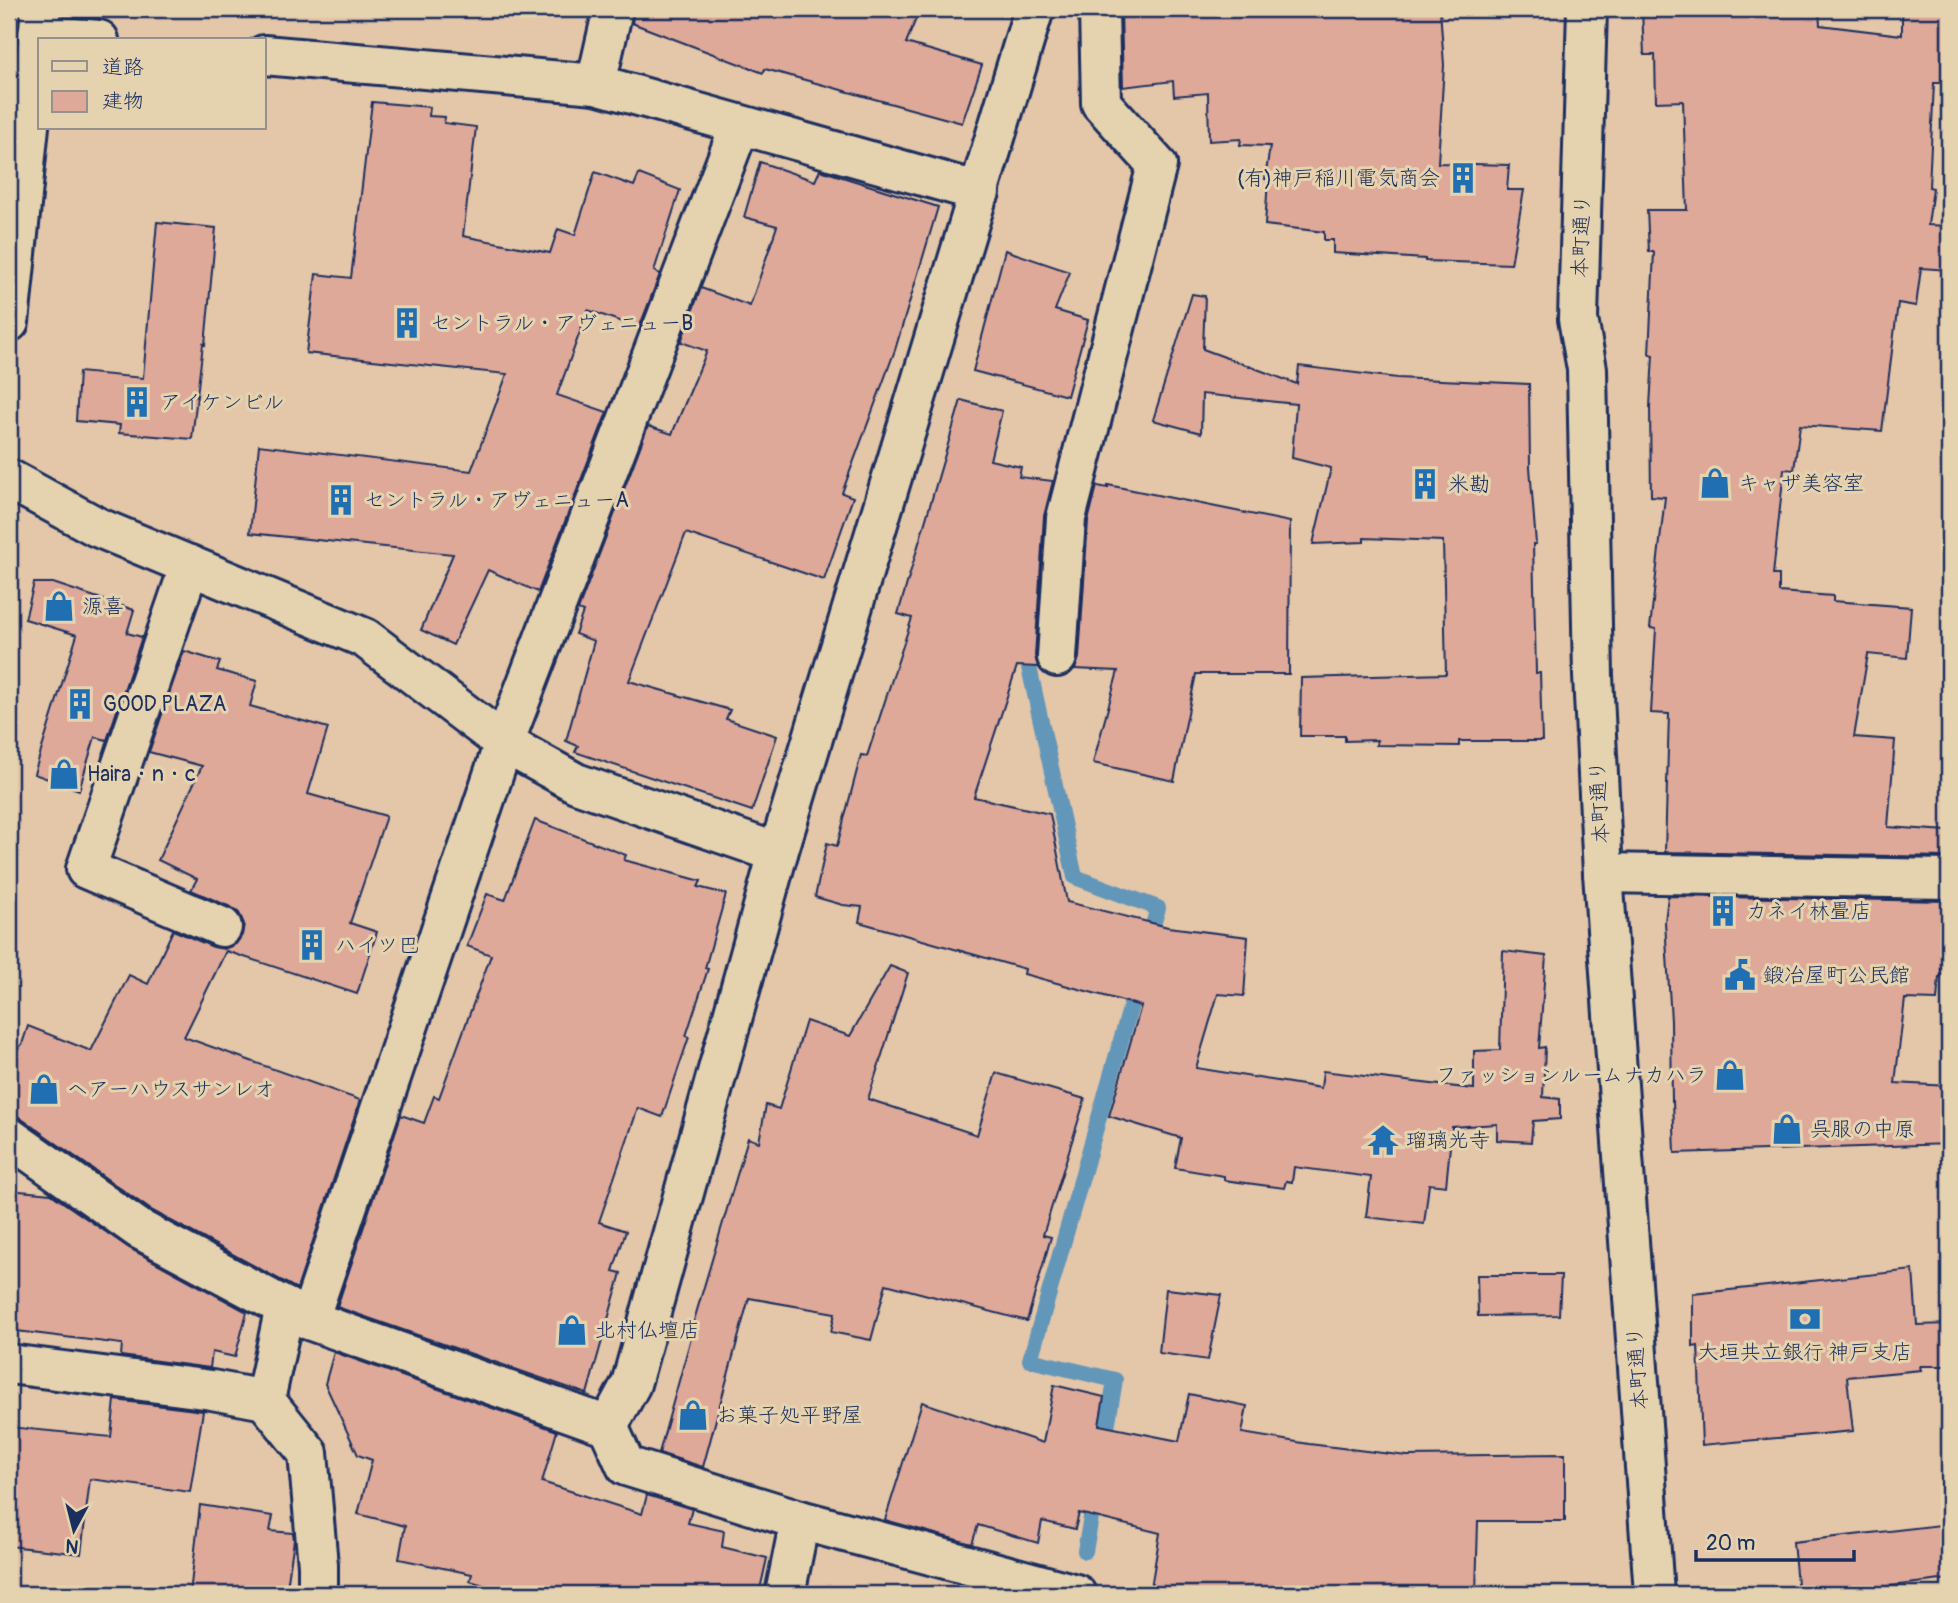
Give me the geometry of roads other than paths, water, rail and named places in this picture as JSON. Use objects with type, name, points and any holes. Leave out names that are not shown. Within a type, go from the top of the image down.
[{"type":"street","points":[[596,84],[613,9]]},
{"type":"street","points":[[608,1426],[631,1384],[778,853],[1034,9]]},
{"type":"street","points":[[1057,657],[1066,518],[1157,165],[1101,103],[1099,9]]},
{"type":"street","name":"本町通り","points":[[1587,9],[1578,319],[1587,369],[1593,676],[1603,873],[1654,1594]]},
{"type":"street","points":[[40,22],[92,38]]},
{"type":"street","points":[[9,321],[38,41]]},
{"type":"street","points":[[266,55],[596,84],[980,192]]},
{"type":"street","points":[[265,1400],[505,743],[740,124]]},
{"type":"street","points":[[9,479],[97,527],[365,638],[505,743],[576,783],[778,853]]},
{"type":"street","points":[[190,565],[86,869],[222,927]]},
{"type":"street","points":[[1603,873],[1949,879]]},
{"type":"street","points":[[9,1137],[139,1229],[297,1313],[608,1426],[626,1466],[800,1520],[1076,1594]]},
{"type":"street","points":[[9,1364],[212,1390],[265,1400],[308,1453],[318,1564],[318,1594]]},
{"type":"street","points":[[785,1594],[800,1520]]},
{"type":"waterway","points":[[1041,548],[1052,495]]},
{"type":"waterway","points":[[1031,647],[1029,667],[1075,877],[1158,908],[1148,942]]},
{"type":"waterway","points":[[1104,1445],[1115,1380],[1030,1360],[1137,984]]},
{"type":"waterway","points":[[1085,1551],[1095,1495]]},
{"type":"place","name":"(有)神戸稲川電気商会","points":[[1463,178]]},
{"type":"place","name":"セントラル・アヴェニューB","points":[[407,323]]},
{"type":"place","name":"アイケンビル","points":[[137,402]]},
{"type":"place","name":"キャザ美容室","points":[[1715,483]]},
{"type":"place","name":"米勘","points":[[1425,484]]},
{"type":"place","name":"セントラル・アヴェニューA","points":[[341,500]]},
{"type":"place","name":"源喜","points":[[59,606]]},
{"type":"place","name":"GOOD PLAZA","points":[[80,704]]},
{"type":"place","name":"Haira・n・c","points":[[64,774]]},
{"type":"place","name":"カネイ林畳店","points":[[1723,911]]},
{"type":"place","name":"ハイツ巴","points":[[312,945]]},
{"type":"place","name":"鍛冶屋町公民館","points":[[1740,975]]},
{"type":"place","name":"ファッションルームナカハラ","points":[[1730,1075]]},
{"type":"place","name":"ヘアーハウスサンレオ","points":[[44,1089]]},
{"type":"place","name":"呉服の中原","points":[[1787,1129]]},
{"type":"place","name":"瑠璃光寺","points":[[1383,1140]]},
{"type":"place","name":"大垣共立銀行 神戸支店","points":[[1805,1319]]},
{"type":"place","name":"北村仏壇店","points":[[572,1330]]},
{"type":"place","name":"お菓子処平野屋","points":[[693,1415]]}]
